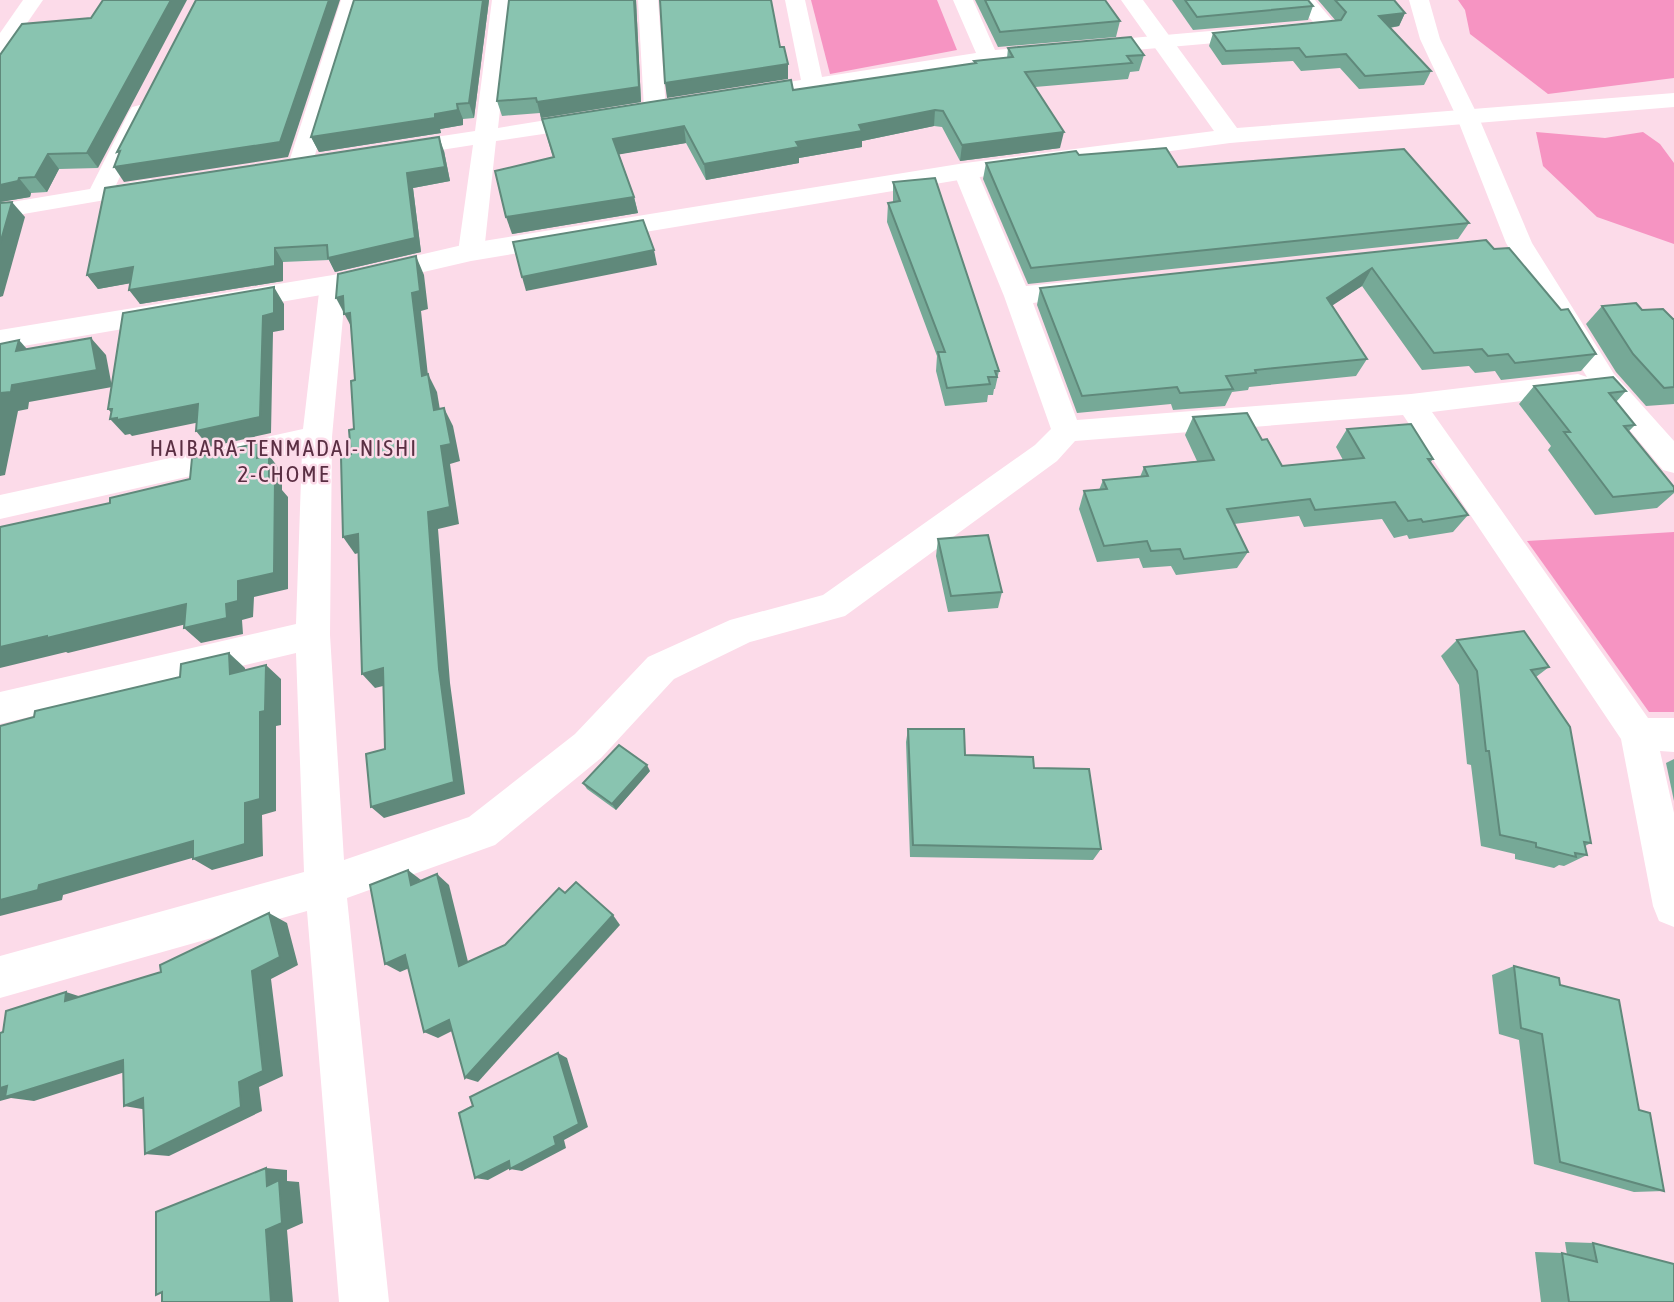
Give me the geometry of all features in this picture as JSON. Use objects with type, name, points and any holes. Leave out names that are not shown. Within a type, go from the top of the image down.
[{"type":"street","points":[[2,43],[33,0]]},
{"type":"street","points":[[300,165],[351,0]]},
{"type":"street","points":[[471,252],[502,0]]},
{"type":"street","points":[[648,0],[655,109]]},
{"type":"street","points":[[795,0],[813,84]]},
{"type":"street","points":[[963,0],[988,57]]},
{"type":"street","points":[[1132,0],[1230,136]]},
{"type":"street","points":[[721,99],[988,57],[1328,27],[1304,0]]},
{"type":"street","points":[[1419,0],[1430,39],[1468,118],[1519,243],[1604,381],[1674,462]]},
{"type":"street","points":[[99,194],[148,97]]},
{"type":"street","points":[[0,340],[333,284],[471,252],[965,171],[1230,136],[1674,100]]},
{"type":"street","points":[[380,152],[681,105]]},
{"type":"street","points":[[273,169],[327,161]]},
{"type":"street","points":[[965,171],[1017,296],[1067,431]]},
{"type":"street","points":[[0,211],[166,184]]},
{"type":"street","points":[[1492,246],[1519,243]]},
{"type":"street","points":[[333,284],[317,437],[313,635],[326,886],[364,1302]]},
{"type":"street","points":[[1017,296],[1112,286]]},
{"type":"street","points":[[0,976],[326,886],[481,832],[587,746],[661,668],[742,630],[833,606],[1045,453],[1067,431],[1411,404],[1604,381]]},
{"type":"street","points":[[1411,404],[1638,734],[1674,906]]},
{"type":"street","points":[[0,507],[317,437]]},
{"type":"street","points":[[0,708],[313,635]]},
{"type":"street","points":[[1638,734],[1674,735]]},
{"type":"shaded area","points":[[811,0],[937,0],[957,50],[830,74]]},
{"type":"shaded area","points":[[1458,0],[1674,0],[1674,78],[1548,94],[1470,34],[1465,10]]},
{"type":"shaded area","points":[[1536,132],[1605,138],[1643,132],[1660,144],[1674,163],[1674,244],[1597,217],[1543,166]]},
{"type":"shaded area","points":[[1674,532],[1674,712],[1649,712],[1527,541]]},
{"type":"building","points":[[103,0],[171,0],[87,153],[48,154],[35,177],[19,178],[18,181],[0,185],[0,55],[22,24],[91,18]]},
{"type":"building","points":[[196,0],[329,0],[280,142],[114,167],[120,151],[117,152]]},
{"type":"building","points":[[354,0],[483,0],[469,103],[457,104],[458,110],[435,114],[435,118],[311,137]]},
{"type":"building","points":[[509,0],[634,0],[639,87],[537,102],[536,98],[497,101]]},
{"type":"building","points":[[660,0],[771,0],[780,47],[784,47],[788,64],[665,83]]},
{"type":"building","points":[[985,0],[1105,0],[1120,21],[1000,32]]},
{"type":"building","points":[[1185,0],[1308,0],[1313,6],[1197,17]]},
{"type":"building","points":[[1335,0],[1394,0],[1405,13],[1379,16],[1431,71],[1365,76],[1346,54],[1306,57],[1299,48],[1226,51],[1213,33],[1341,20],[1346,12]]},
{"type":"building","points":[[1131,37],[1144,55],[1127,56],[1132,63],[1025,72],[1064,132],[962,145],[943,111],[935,110],[859,125],[862,131],[796,142],[799,147],[704,164],[684,126],[613,139],[634,197],[506,217],[495,171],[554,157],[542,119],[791,80],[793,90],[1013,57],[1008,48]]},
{"type":"building","points":[[439,137],[445,167],[407,173],[415,238],[328,258],[327,245],[275,248],[275,266],[129,290],[133,267],[87,275],[105,188]]},
{"type":"building","points":[[1166,148],[1178,167],[1404,149],[1469,223],[1031,268],[986,163],[1076,151],[1079,155]]},
{"type":"building","points":[[935,178],[999,371],[995,371],[997,377],[988,377],[990,384],[947,388],[938,352],[945,352],[888,203],[900,201],[893,182]]},
{"type":"building","points":[[12,202],[0,244],[0,203]]},
{"type":"building","points":[[643,220],[654,250],[522,277],[513,242]]},
{"type":"building","points":[[1486,240],[1494,249],[1509,248],[1561,310],[1568,309],[1596,354],[1515,363],[1508,354],[1488,356],[1482,349],[1434,353],[1372,268],[1327,298],[1367,359],[1255,370],[1256,373],[1226,376],[1233,389],[1180,393],[1177,387],[1082,396],[1040,288]]},
{"type":"building","points":[[416,256],[420,291],[412,293],[422,376],[428,374],[434,410],[444,408],[451,444],[441,446],[450,507],[428,512],[439,669],[454,782],[371,807],[366,754],[385,749],[383,668],[362,674],[358,534],[343,537],[341,457],[351,454],[349,430],[354,429],[351,381],[355,380],[350,313],[344,314],[343,296],[336,298],[338,274]]},
{"type":"building","points":[[274,287],[274,313],[263,316],[260,417],[196,431],[198,404],[117,420],[110,419],[112,409],[108,409],[123,313]]},
{"type":"building","points":[[1636,303],[1642,310],[1663,309],[1674,319],[1674,387],[1664,388],[1633,354],[1602,306]]},
{"type":"building","points":[[91,338],[97,370],[12,385],[11,392],[0,393],[0,344],[19,340],[16,351]]},
{"type":"building","points":[[1613,377],[1626,391],[1609,393],[1635,425],[1624,426],[1674,487],[1674,491],[1613,497],[1564,432],[1570,432],[1534,386]]},
{"type":"building","points":[[1247,413],[1262,440],[1267,439],[1282,466],[1364,458],[1347,429],[1411,424],[1433,459],[1428,459],[1468,515],[1423,522],[1421,519],[1408,521],[1395,502],[1315,510],[1310,499],[1227,509],[1248,552],[1184,559],[1180,549],[1151,551],[1147,541],[1104,546],[1084,491],[1107,489],[1103,480],[1148,476],[1144,467],[1214,460],[1193,417]]},
{"type":"building","points":[[258,443],[257,458],[269,455],[269,480],[275,479],[274,573],[238,581],[238,601],[226,604],[227,618],[184,628],[186,604],[0,647],[0,527],[110,503],[110,498],[190,479],[192,458]]},
{"type":"building","points":[[988,535],[1002,592],[951,596],[938,539]]},
{"type":"building","points":[[1524,631],[1549,667],[1531,670],[1570,727],[1591,843],[1584,842],[1587,855],[1575,853],[1576,857],[1536,847],[1536,843],[1500,835],[1489,751],[1486,751],[1477,671],[1457,640]]},
{"type":"building","points":[[229,653],[230,674],[266,665],[265,711],[260,712],[260,799],[245,803],[245,844],[193,859],[193,841],[39,885],[38,890],[0,900],[0,726],[34,717],[35,711],[180,677],[181,664]]},
{"type":"building","points":[[908,729],[964,729],[965,755],[1033,757],[1034,768],[1089,769],[1101,849],[913,845]]},
{"type":"building","points":[[619,745],[647,765],[612,804],[583,783]]},
{"type":"building","points":[[408,870],[411,885],[437,874],[459,966],[505,945],[559,888],[565,893],[576,882],[613,915],[465,1078],[449,1020],[424,1032],[405,955],[385,964],[370,885]]},
{"type":"building","points":[[269,913],[280,957],[252,971],[263,1071],[239,1082],[241,1107],[145,1154],[143,1098],[124,1106],[123,1060],[5,1097],[7,1086],[0,1088],[0,1033],[3,1032],[6,1011],[66,992],[65,1001],[161,972],[160,965]]},
{"type":"building","points":[[1514,966],[1559,978],[1560,985],[1619,1000],[1639,1110],[1650,1113],[1664,1191],[1560,1162],[1542,1034],[1521,1028]]},
{"type":"building","points":[[558,1053],[579,1124],[554,1137],[556,1145],[510,1169],[509,1161],[475,1178],[459,1113],[473,1106],[470,1097]]},
{"type":"building","points":[[266,1168],[267,1186],[279,1180],[282,1223],[266,1230],[271,1302],[162,1302],[162,1292],[156,1295],[156,1212]]},
{"type":"building","points":[[1593,1243],[1674,1264],[1674,1302],[1569,1302],[1562,1253],[1597,1262]]},
{"type":"district","name":"HAIBARA-TENMADAI-NISHI 2-CHOME","points":[[284,461]]}]
